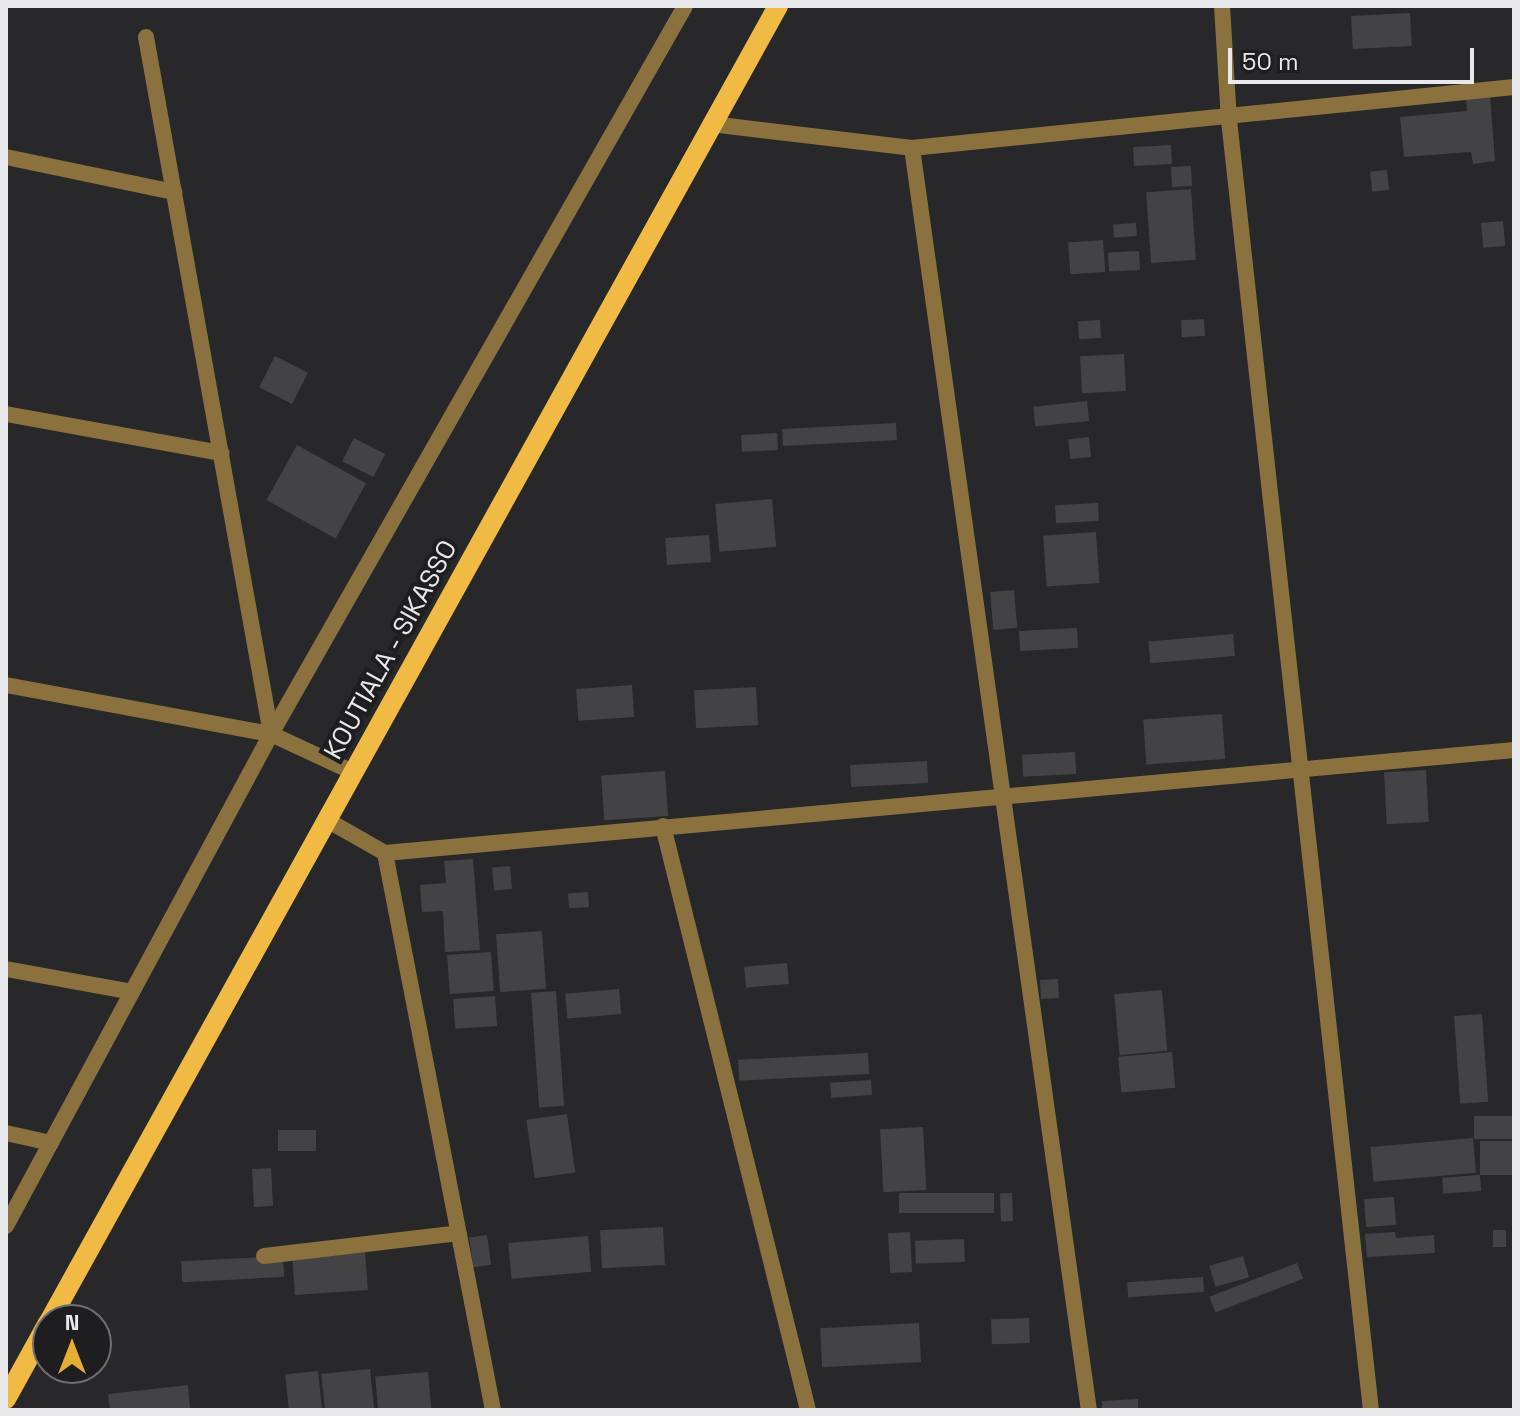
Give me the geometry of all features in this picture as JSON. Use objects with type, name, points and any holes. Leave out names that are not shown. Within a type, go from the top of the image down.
[{"type":"main road","name":"KOUTIALA - SIKASSO","points":[[58,1304],[778,6]]},
{"type":"main road","name":"KOUTIALA - SIKASSO","points":[[6,1399],[32,1352]]},
{"type":"street","points":[[6,1226],[271,734],[685,6]]},
{"type":"street","points":[[1222,6],[1229,120],[1298,769],[1371,1410]]},
{"type":"street","points":[[146,37],[271,734]]},
{"type":"street","points":[[711,124],[912,148],[1229,120],[1514,87]]},
{"type":"street","points":[[912,148],[999,800],[1089,1410]]},
{"type":"street","points":[[6,157],[174,192]]},
{"type":"street","points":[[6,414],[221,453]]},
{"type":"street","points":[[6,685],[271,734],[353,772]]},
{"type":"street","points":[[327,820],[385,853],[663,826],[999,800],[1514,750]]},
{"type":"street","points":[[663,826],[808,1410]]},
{"type":"street","points":[[385,853],[493,1410]]},
{"type":"street","points":[[6,969],[132,992]]},
{"type":"street","points":[[6,1133],[51,1143]]},
{"type":"street","points":[[264,1256],[459,1233]]},
{"type":"building","points":[[1410,13],[1412,46],[1353,49],[1351,16]]},
{"type":"building","points":[[1490,95],[1495,161],[1473,164],[1471,152],[1404,157],[1400,117],[1467,111],[1466,98]]},
{"type":"building","points":[[1171,145],[1172,164],[1134,166],[1133,147]]},
{"type":"building","points":[[1191,166],[1192,186],[1172,187],[1171,167]]},
{"type":"building","points":[[1387,170],[1389,190],[1372,192],[1370,172]]},
{"type":"building","points":[[1191,189],[1196,260],[1151,263],[1146,192]]},
{"type":"building","points":[[1503,221],[1505,246],[1483,248],[1481,223]]},
{"type":"building","points":[[1136,223],[1137,236],[1114,238],[1113,225]]},
{"type":"building","points":[[1103,240],[1105,272],[1070,274],[1068,242]]},
{"type":"building","points":[[1139,251],[1140,270],[1109,272],[1108,253]]},
{"type":"building","points":[[1204,319],[1205,336],[1182,337],[1181,320]]},
{"type":"building","points":[[1100,320],[1101,338],[1079,339],[1078,321]]},
{"type":"building","points":[[1124,354],[1126,391],[1082,393],[1080,356]]},
{"type":"building","points":[[275,356],[308,373],[292,404],[259,387]]},
{"type":"building","points":[[1087,401],[1089,421],[1035,427],[1033,407]]},
{"type":"building","points":[[896,423],[897,440],[783,446],[782,429]]},
{"type":"building","points":[[777,433],[778,450],[742,452],[741,435]]},
{"type":"building","points":[[1089,437],[1091,457],[1070,459],[1068,439]]},
{"type":"building","points":[[354,438],[385,454],[373,477],[342,461]]},
{"type":"building","points":[[297,445],[366,483],[336,538],[266,500]]},
{"type":"building","points":[[772,499],[776,547],[719,552],[715,504]]},
{"type":"building","points":[[1098,503],[1099,521],[1056,523],[1055,505]]},
{"type":"building","points":[[1096,532],[1100,583],[1047,587],[1043,536]]},
{"type":"building","points":[[709,535],[711,562],[667,565],[665,538]]},
{"type":"building","points":[[1014,590],[1017,628],[993,630],[990,592]]},
{"type":"building","points":[[1077,628],[1078,648],[1020,651],[1019,631]]},
{"type":"building","points":[[1233,634],[1235,656],[1150,663],[1148,641]]},
{"type":"building","points":[[632,685],[634,717],[578,721],[576,689]]},
{"type":"building","points":[[756,687],[758,725],[696,728],[694,690]]},
{"type":"building","points":[[1222,714],[1225,759],[1146,764],[1143,720]]},
{"type":"building","points":[[1075,752],[1076,774],[1023,777],[1022,755]]},
{"type":"building","points":[[927,761],[928,783],[851,787],[850,765]]},
{"type":"building","points":[[1426,770],[1429,822],[1387,824],[1384,772]]},
{"type":"building","points":[[665,771],[668,816],[604,820],[601,775]]},
{"type":"building","points":[[473,859],[480,950],[445,952],[443,911],[422,912],[420,885],[446,883],[444,861]]},
{"type":"building","points":[[510,866],[512,889],[494,890],[492,868]]},
{"type":"building","points":[[588,892],[589,907],[569,908],[568,893]]},
{"type":"building","points":[[542,931],[546,989],[500,992],[496,934]]},
{"type":"building","points":[[491,952],[494,991],[450,994],[447,955]]},
{"type":"building","points":[[787,963],[789,984],[746,988],[744,967]]},
{"type":"building","points":[[1058,979],[1059,998],[1041,999],[1040,980]]},
{"type":"building","points":[[619,989],[621,1014],[567,1019],[565,994]]},
{"type":"building","points":[[1162,990],[1167,1051],[1119,1055],[1114,994]]},
{"type":"building","points":[[556,991],[564,1106],[539,1107],[531,993]]},
{"type":"building","points":[[495,996],[497,1026],[455,1029],[453,999]]},
{"type":"building","points":[[1482,1014],[1488,1102],[1460,1104],[1454,1016]]},
{"type":"building","points":[[1172,1052],[1175,1088],[1121,1093],[1118,1057]]},
{"type":"building","points":[[868,1053],[869,1074],[739,1081],[738,1060]]},
{"type":"building","points":[[871,1080],[872,1095],[831,1098],[830,1083]]},
{"type":"building","points":[[567,1114],[575,1172],[535,1178],[526,1120]]},
{"type":"building","points":[[1474,1116],[1514,1116],[1514,1139],[1474,1139]]},
{"type":"building","points":[[923,1127],[926,1190],[883,1192],[880,1129]]},
{"type":"building","points":[[278,1130],[316,1130],[316,1151],[278,1151]]},
{"type":"building","points":[[1473,1138],[1476,1173],[1373,1182],[1370,1147]]},
{"type":"building","points":[[1480,1141],[1514,1141],[1514,1175],[1480,1175]]},
{"type":"building","points":[[271,1168],[273,1206],[254,1207],[252,1169]]},
{"type":"building","points":[[1480,1175],[1481,1191],[1443,1194],[1442,1178]]},
{"type":"building","points":[[899,1193],[994,1193],[994,1213],[899,1213]]},
{"type":"building","points":[[1000,1193],[1012,1193],[1013,1221],[1001,1221]]},
{"type":"building","points":[[1394,1197],[1396,1225],[1366,1227],[1364,1199]]},
{"type":"building","points":[[663,1227],[665,1265],[602,1268],[600,1230]]},
{"type":"building","points":[[1493,1230],[1506,1230],[1506,1247],[1493,1247]]},
{"type":"building","points":[[910,1232],[912,1272],[890,1273],[888,1233]]},
{"type":"building","points":[[1395,1232],[1396,1238],[1434,1235],[1435,1253],[1367,1257],[1365,1234]]},
{"type":"building","points":[[487,1235],[491,1265],[473,1267],[469,1238]]},
{"type":"building","points":[[588,1236],[591,1272],[511,1279],[508,1243]]},
{"type":"building","points":[[964,1239],[965,1262],[916,1264],[915,1241]]},
{"type":"building","points":[[365,1250],[368,1290],[295,1295],[292,1255]]},
{"type":"building","points":[[283,1256],[284,1277],[182,1282],[181,1261]]},
{"type":"building","points":[[1243,1256],[1249,1277],[1215,1287],[1209,1266]]},
{"type":"building","points":[[1297,1263],[1303,1279],[1215,1313],[1209,1297]]},
{"type":"building","points":[[1203,1277],[1204,1292],[1128,1297],[1127,1282]]},
{"type":"building","points":[[1029,1318],[1030,1343],[992,1344],[991,1319]]},
{"type":"building","points":[[919,1323],[921,1362],[822,1367],[820,1328]]},
{"type":"building","points":[[370,1369],[374,1410],[325,1410],[321,1374]]},
{"type":"building","points":[[318,1371],[322,1410],[289,1410],[285,1374]]},
{"type":"building","points":[[428,1372],[431,1410],[378,1410],[375,1377]]},
{"type":"building","points":[[188,1385],[190,1408],[110,1410],[108,1394]]},
{"type":"building","points":[[1138,1399],[1138,1410],[1102,1410],[1102,1401]]}]
